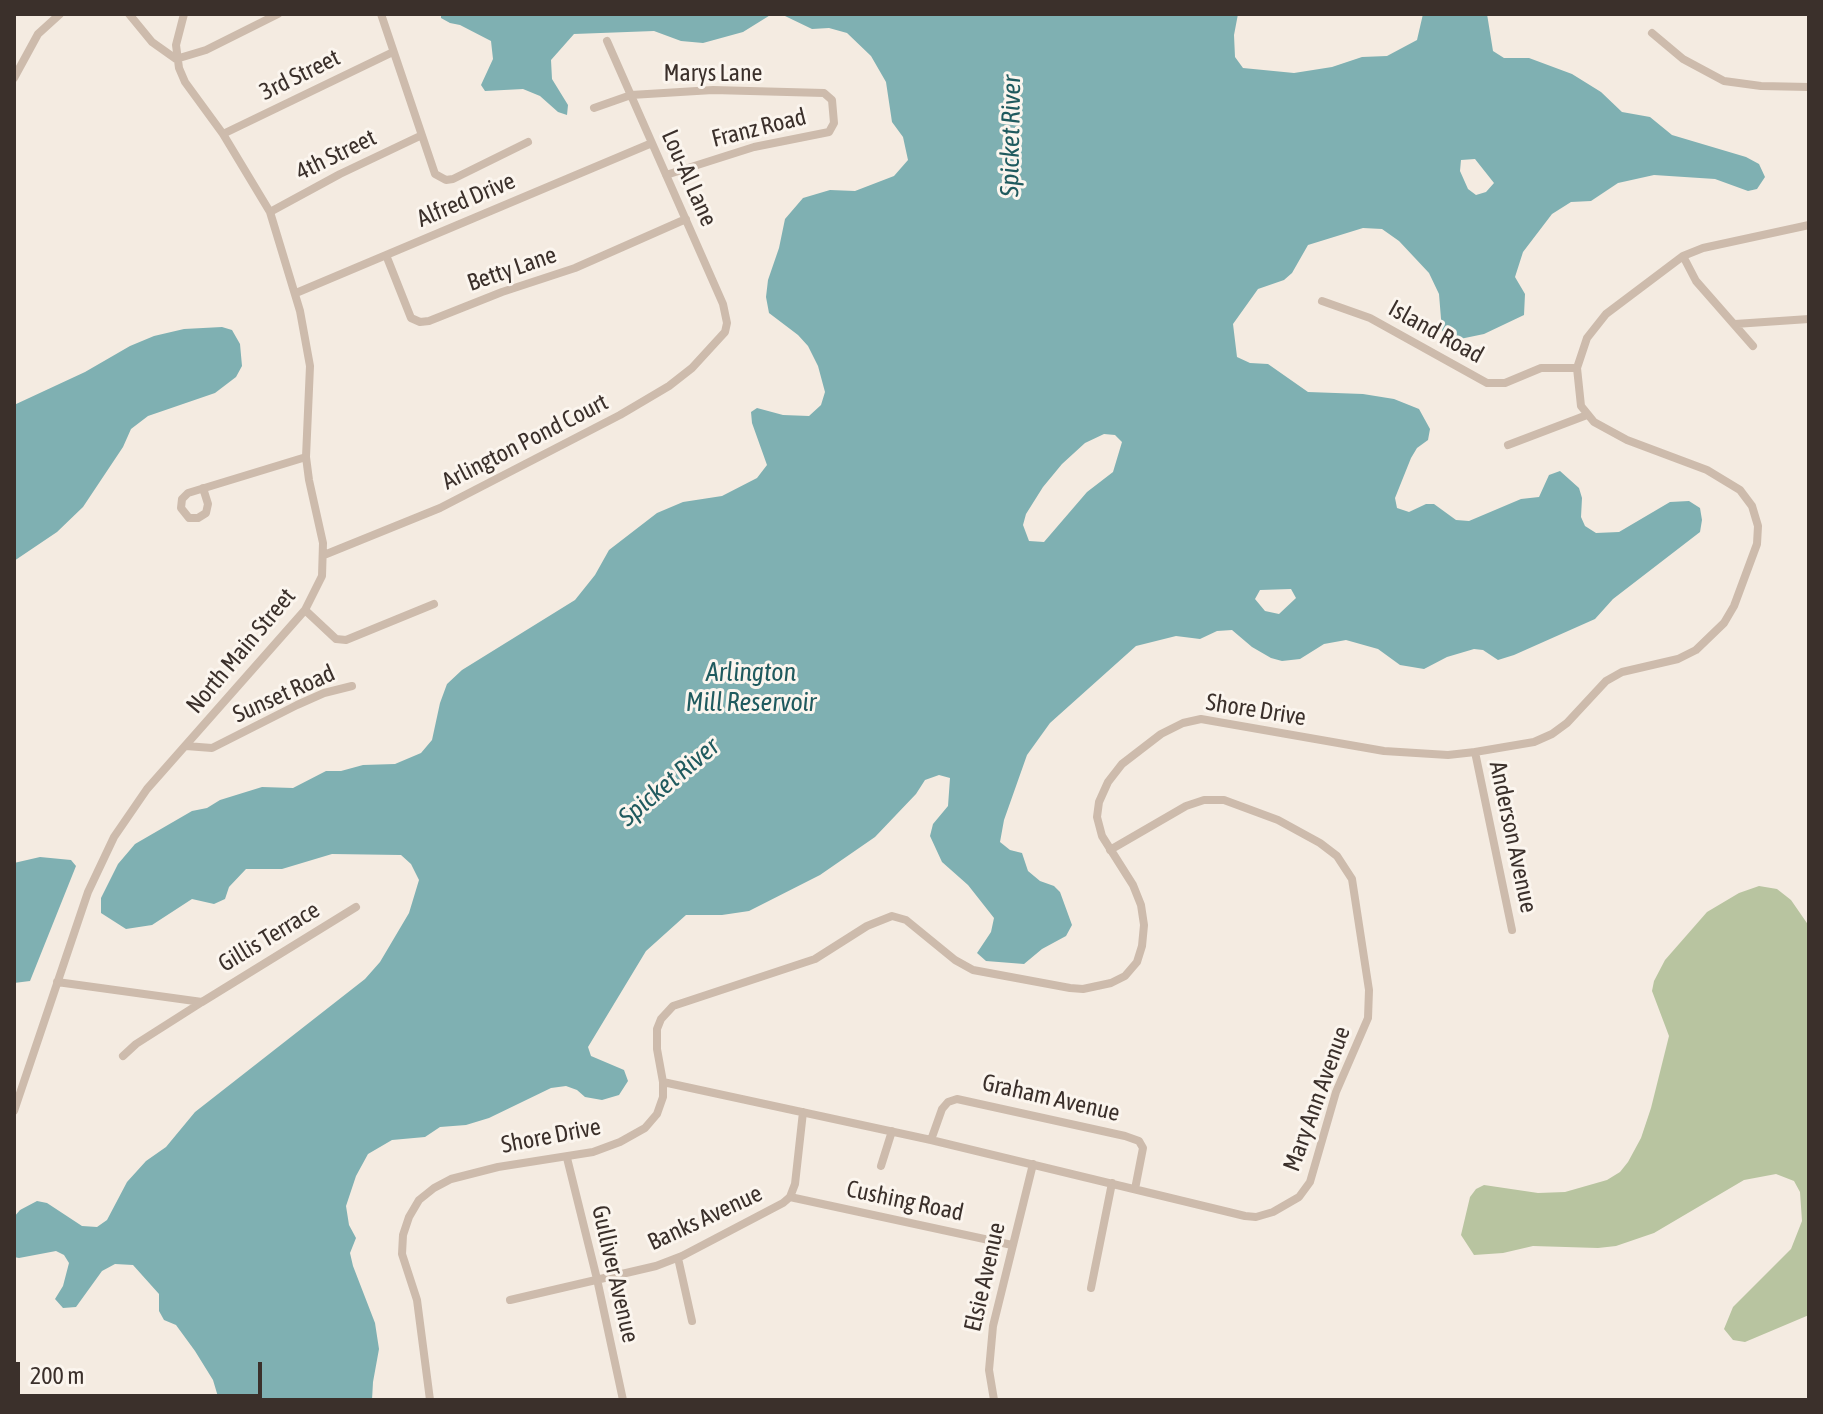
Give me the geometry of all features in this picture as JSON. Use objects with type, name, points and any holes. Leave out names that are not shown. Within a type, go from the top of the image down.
[{"type":"street","points":[[14,78],[38,34],[60,14]]},
{"type":"street","points":[[129,14],[152,42],[176,59]]},
{"type":"street","points":[[176,59],[176,45],[184,14]]},
{"type":"street","points":[[176,59],[206,50],[278,14]]},
{"type":"street","points":[[381,14],[432,170],[446,180],[465,174],[528,142]]},
{"type":"street","points":[[1652,33],[1683,59],[1724,81],[1809,87]]},
{"type":"street","name":"Lou-Al Lane","points":[[607,41],[723,304],[727,323],[725,332]]},
{"type":"street","name":"3rd Street","points":[[223,134],[393,52]]},
{"type":"street","name":"North Main Street","points":[[14,1111],[88,892],[114,837],[147,789],[305,610],[322,576],[324,555],[306,457],[310,366],[307,337],[296,293],[270,212],[223,134],[185,82],[176,59]]},
{"type":"street","name":"Marys Lane","points":[[594,108],[631,95],[713,90],[824,93],[832,100]]},
{"type":"street","name":"Franz Road","points":[[666,175],[754,147],[829,132],[834,123],[832,100]]},
{"type":"street","name":"4th Street","points":[[270,212],[420,136]]},
{"type":"street","name":"Alfred Drive","points":[[296,293],[652,143]]},
{"type":"street","name":"Betty Lane","points":[[386,255],[411,318],[420,322],[429,321],[575,268],[686,219]]},
{"type":"street","points":[[1508,445],[1587,415],[1581,406],[1577,368],[1587,338],[1606,314],[1683,256],[1703,248],[1809,225]]},
{"type":"street","points":[[1683,256],[1696,281],[1753,346]]},
{"type":"street","name":"Island Road","points":[[1322,301],[1370,318],[1487,383],[1505,383],[1541,368],[1577,368]]},
{"type":"street","points":[[1735,324],[1809,319]]},
{"type":"street","name":"Arlington Pond Court","points":[[324,555],[440,508],[645,401],[692,368],[725,332]]},
{"type":"street","name":"Shore Drive","points":[[430,1400],[417,1300],[402,1254],[403,1235],[419,1200],[451,1179],[498,1167],[567,1158],[620,1142],[645,1128],[657,1114],[663,1097],[657,1029],[661,1019],[673,1006],[815,959],[885,917],[906,920],[955,960],[973,970],[1070,988],[1091,988],[1120,979],[1137,962],[1144,925],[1137,895],[1102,836],[1097,817],[1099,802],[1108,782],[1122,764],[1175,726],[1192,720],[1209,719],[1384,751],[1448,755],[1475,752],[1534,742],[1552,734],[1567,723],[1606,681],[1622,672],[1678,659],[1696,650],[1724,623],[1734,606],[1757,544],[1758,526],[1752,506],[1740,490],[1707,470],[1610,432],[1587,415]]},
{"type":"street","points":[[203,488],[306,457]]},
{"type":"street","points":[[305,610],[336,639],[346,640],[434,604]]},
{"type":"street","name":"Sunset Road","points":[[186,746],[212,748],[297,705],[352,686]]},
{"type":"street","name":"Anderson Avenue","points":[[1475,752],[1512,930]]},
{"type":"street","name":"Mary Ann Avenue","points":[[663,1082],[892,1131],[1256,1217],[1273,1212],[1299,1197],[1314,1173],[1336,1092],[1366,1025],[1369,999],[1352,879],[1337,856],[1292,827],[1224,800],[1204,800],[1167,815],[1110,850]]},
{"type":"street","name":"Gillis Terrace","points":[[123,1056],[136,1044],[356,907]]},
{"type":"street","name":"Gillis Terrace","points":[[57,982],[202,1002]]},
{"type":"street","name":"Graham Avenue","points":[[931,1140],[940,1112],[950,1100],[962,1099],[1139,1141],[1143,1154],[1135,1189]]},
{"type":"street","name":"Banks Avenue","points":[[510,1300],[678,1258],[776,1208],[790,1197],[795,1184],[803,1112]]},
{"type":"street","points":[[881,1166],[892,1131]]},
{"type":"street","name":"Gulliver Avenue","points":[[567,1158],[623,1400]]},
{"type":"street","name":"Elsie Avenue","points":[[994,1400],[990,1380],[990,1349],[997,1305],[1033,1164]]},
{"type":"street","points":[[1091,1288],[1112,1183]]},
{"type":"street","name":"Cushing Road","points":[[790,1197],[1012,1245]]},
{"type":"street","points":[[678,1258],[692,1321]]},
{"type":"street","points":[[79,1400],[93,1400]]},
{"type":"green space","points":[[1759,886],[1777,889],[1791,900],[1809,926],[1809,1315],[1745,1342],[1733,1340],[1724,1329],[1733,1307],[1791,1249],[1802,1221],[1800,1192],[1794,1181],[1776,1174],[1744,1180],[1654,1233],[1616,1246],[1533,1246],[1474,1255],[1461,1235],[1470,1197],[1476,1189],[1484,1185],[1538,1193],[1565,1192],[1607,1180],[1628,1162],[1641,1138],[1651,1108],[1669,1036],[1652,991],[1654,981],[1665,960],[1707,912],[1739,893]]},
{"type":"water","points":[[441,14],[772,14],[743,32],[703,43],[681,41],[654,31],[574,34],[551,60],[552,79],[568,105],[567,115],[558,112],[540,96],[523,89],[485,91],[481,85],[493,59],[491,41],[441,18]]},
{"type":"water","name":"Arlington Mill Reservoir","points":[[772,14],[1238,14],[1234,35],[1235,57],[1243,68],[1294,73],[1332,67],[1362,57],[1387,56],[1417,40],[1423,14],[1487,14],[1493,51],[1504,58],[1529,58],[1572,74],[1601,92],[1622,112],[1650,117],[1672,135],[1746,157],[1759,164],[1765,177],[1757,189],[1748,191],[1715,179],[1654,175],[1618,183],[1591,201],[1571,202],[1552,214],[1523,252],[1515,277],[1525,294],[1524,315],[1484,334],[1460,339],[1447,337],[1442,331],[1439,294],[1429,273],[1399,241],[1382,229],[1363,228],[1308,245],[1292,273],[1284,280],[1258,289],[1233,324],[1237,357],[1250,363],[1268,364],[1308,392],[1363,394],[1394,399],[1419,409],[1430,429],[1428,440],[1417,448],[1411,458],[1395,498],[1397,508],[1409,512],[1426,504],[1434,504],[1456,520],[1469,521],[1521,499],[1539,497],[1549,475],[1560,471],[1579,488],[1581,517],[1585,526],[1596,533],[1619,532],[1670,502],[1689,501],[1700,508],[1700,532],[1613,599],[1595,619],[1498,660],[1483,650],[1474,649],[1447,657],[1424,669],[1400,665],[1378,649],[1346,640],[1324,644],[1300,659],[1282,661],[1252,647],[1232,630],[1217,631],[1200,639],[1176,636],[1136,646],[1050,723],[1027,755],[1004,820],[1000,842],[1010,850],[1022,853],[1028,871],[1060,892],[1072,925],[1066,936],[1042,949],[1024,964],[986,961],[977,953],[991,932],[994,918],[968,885],[942,862],[930,836],[933,824],[948,806],[950,778],[939,775],[925,780],[916,794],[875,837],[820,875],[749,911],[686,915],[646,951],[588,1047],[591,1056],[624,1070],[628,1081],[619,1095],[602,1100],[585,1097],[566,1086],[551,1088],[489,1118],[466,1125],[440,1127],[425,1137],[392,1140],[368,1154],[356,1176],[346,1206],[349,1225],[356,1238],[350,1253],[353,1266],[375,1323],[379,1349],[372,1400],[219,1400],[213,1380],[195,1351],[176,1325],[164,1320],[159,1311],[159,1294],[133,1265],[115,1264],[102,1271],[76,1307],[63,1308],[55,1299],[63,1286],[69,1263],[64,1255],[56,1251],[14,1257],[14,1217],[37,1201],[47,1203],[82,1226],[97,1227],[107,1220],[127,1182],[146,1161],[166,1147],[195,1112],[365,979],[380,962],[409,913],[419,880],[411,864],[401,855],[332,854],[282,869],[246,869],[229,887],[225,899],[214,904],[192,899],[152,925],[126,929],[101,913],[101,898],[118,864],[135,844],[192,811],[262,787],[293,788],[326,771],[395,764],[421,753],[432,740],[447,684],[462,670],[575,600],[595,575],[609,550],[657,513],[683,502],[722,496],[757,478],[767,465],[751,412],[757,408],[783,415],[809,416],[821,405],[825,392],[818,366],[808,346],[769,313],[766,297],[768,280],[785,219],[803,198],[830,190],[855,191],[894,176],[908,160],[903,137],[892,122],[886,82],[871,56],[847,33],[829,28],[812,29],[785,16]],"holes":[[[1475,159],[1494,183],[1486,192],[1476,195],[1468,189],[1460,171],[1461,160]],[[1104,434],[1115,435],[1122,442],[1113,472],[1087,492],[1044,542],[1029,541],[1023,525],[1026,514],[1062,464],[1085,443]],[[1291,589],[1296,598],[1279,614],[1265,611],[1255,599],[1260,590]]]},
{"type":"water","points":[[222,327],[232,330],[240,344],[242,366],[236,377],[215,393],[148,416],[131,429],[123,447],[83,507],[57,532],[14,561],[14,405],[154,336],[184,329]]},
{"type":"water","points":[[40,857],[71,860],[76,866],[30,981],[14,983],[14,863]]},
{"type":"water label","name":"Spicket River","points":[[1011,136]]},
{"type":"water label","name":"Spicket River","points":[[669,782]]}]
